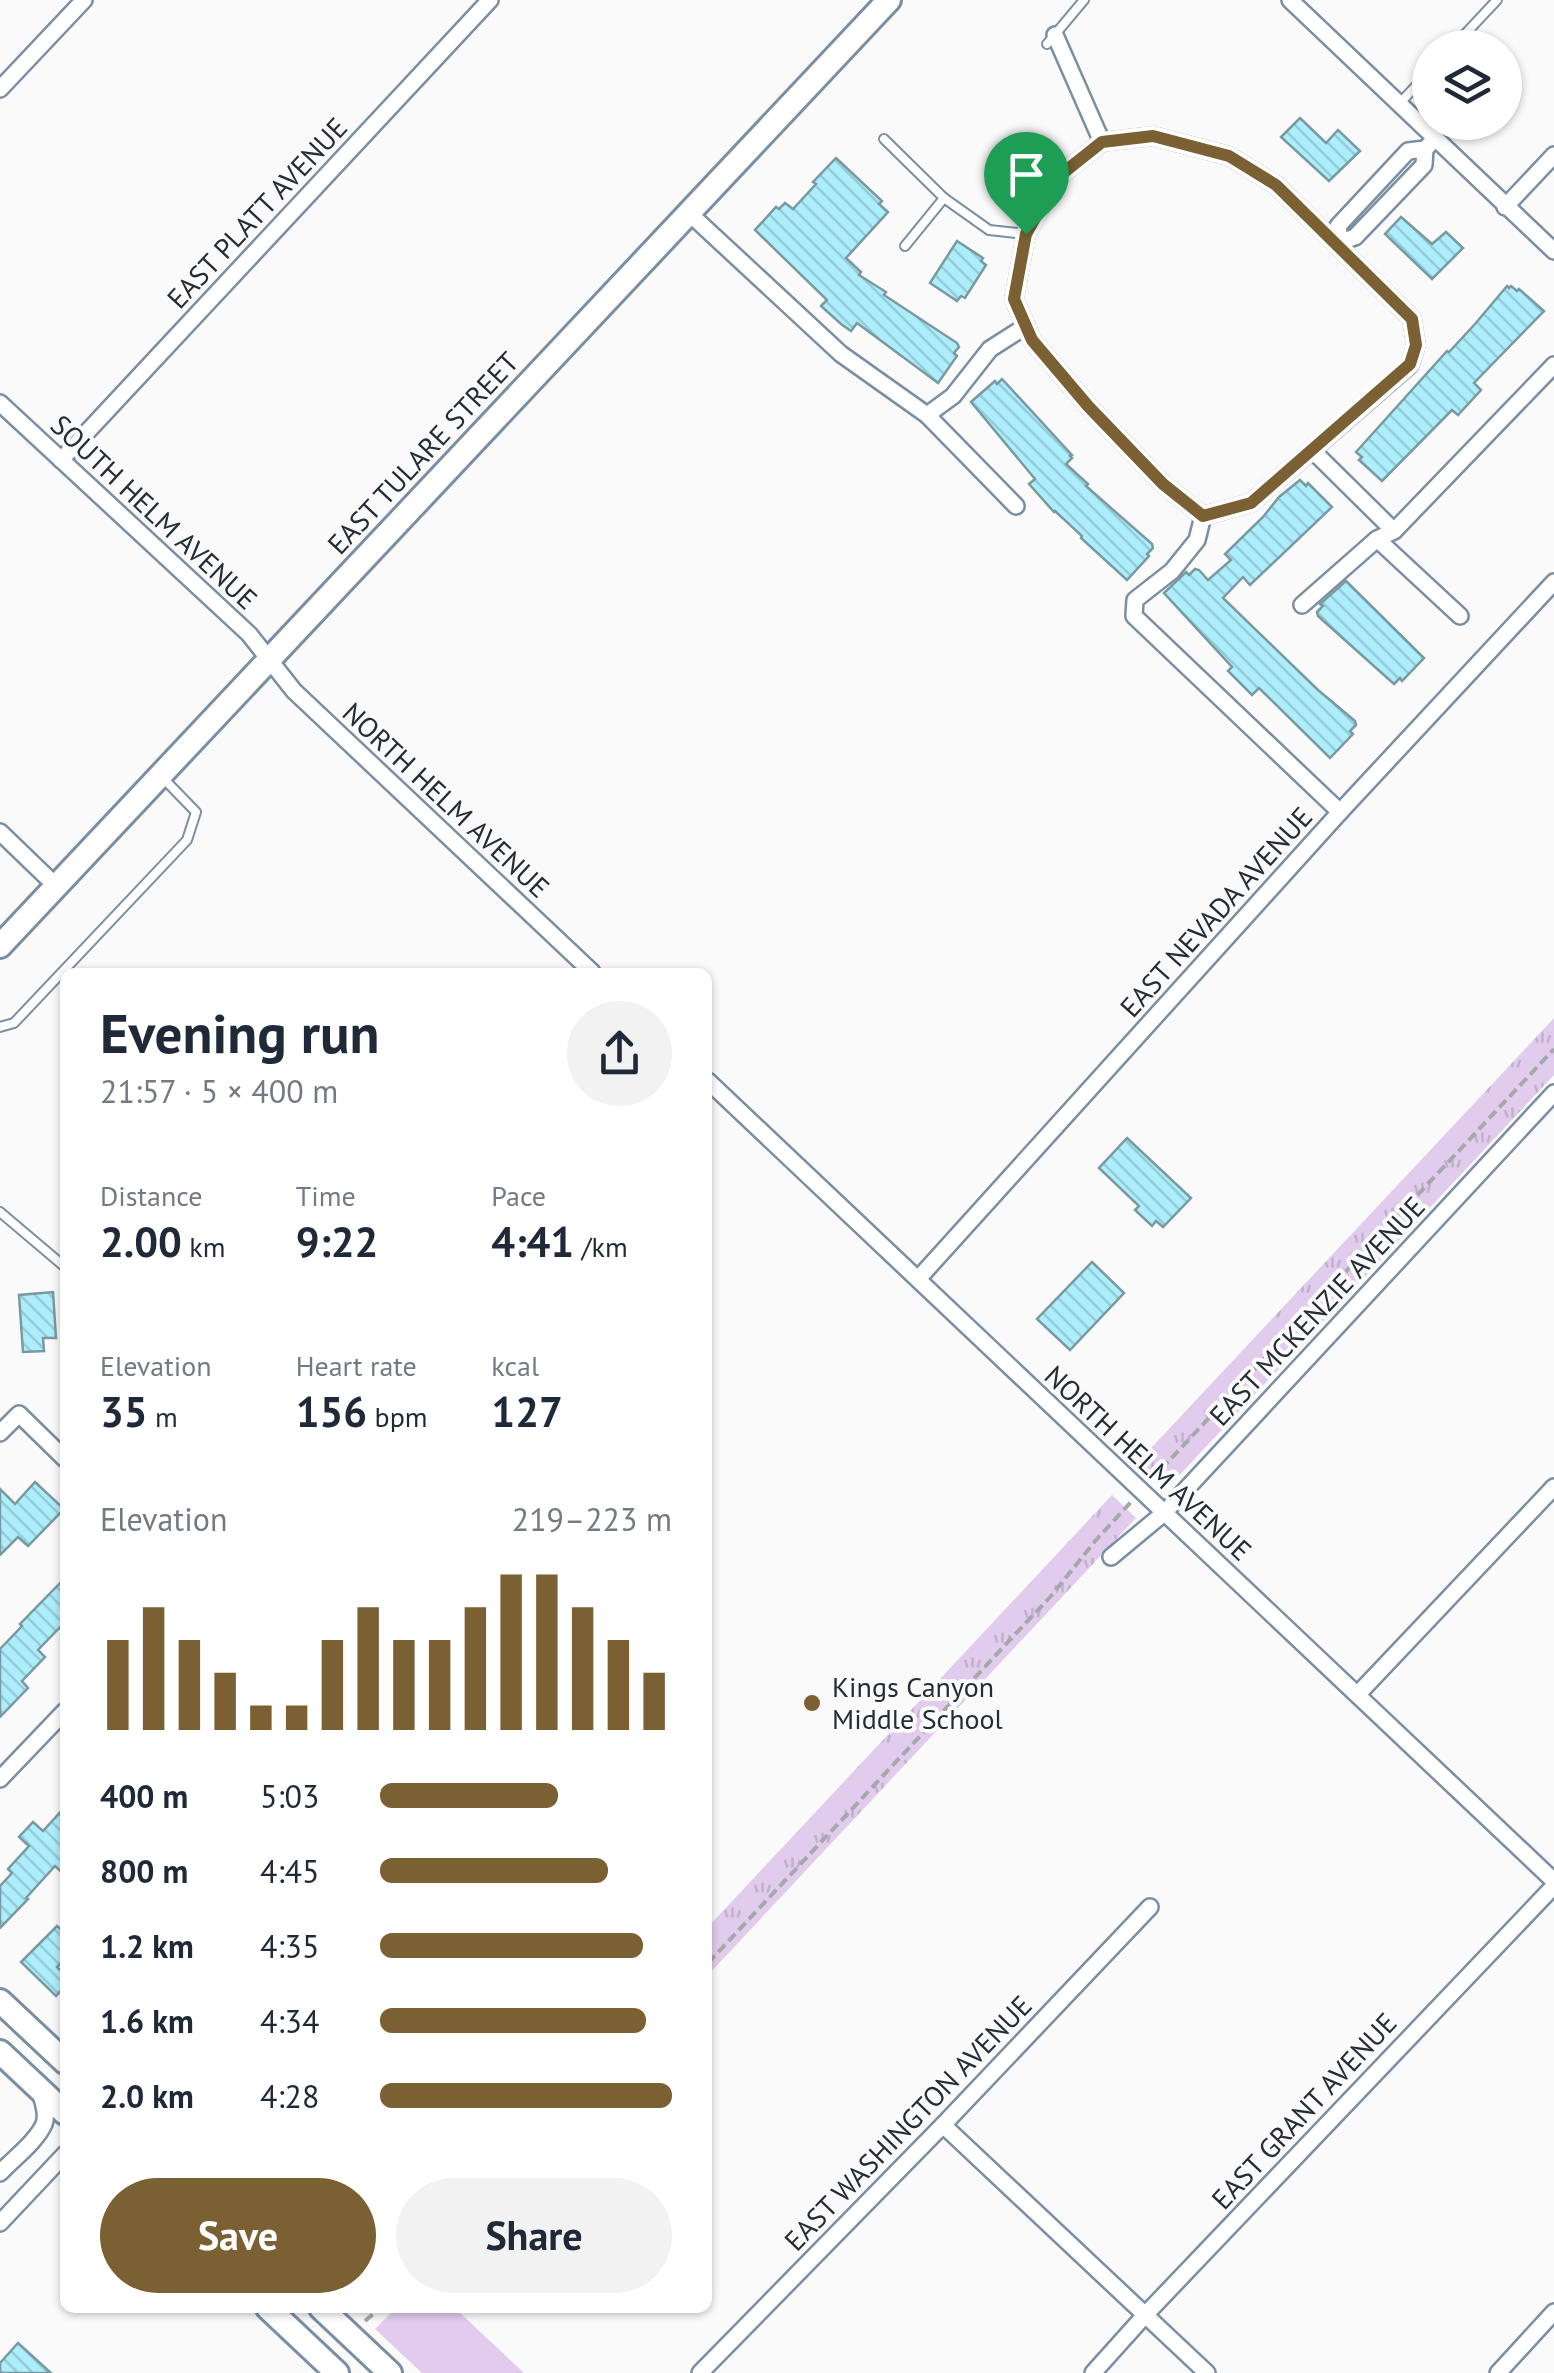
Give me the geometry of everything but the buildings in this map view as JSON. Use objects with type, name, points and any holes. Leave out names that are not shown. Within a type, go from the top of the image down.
[{"type":"main road","name":"EAST TULARE STREET","points":[[0,946],[889,0]]},
{"type":"main road","points":[[0,2001],[60,2057]]},
{"type":"main road","points":[[0,2052],[60,2109]]},
{"type":"main road","points":[[273,2313],[337,2373]]},
{"type":"main road","points":[[327,2313],[390,2373]]},
{"type":"street","points":[[0,89],[84,0]]},
{"type":"street","name":"EAST PLATT AVENUE","points":[[62,460],[490,0]]},
{"type":"street","points":[[1291,0],[1399,104],[1430,144],[1554,250]]},
{"type":"street","points":[[1051,40],[1102,142]]},
{"type":"street","points":[[1153,136],[1229,156],[1276,185],[1412,319],[1416,345],[1410,364],[1251,503],[1203,516],[1163,484],[1088,406],[1032,340],[1014,299],[1026,234],[1058,177],[1102,142],[1153,136]]},
{"type":"street","points":[[1338,244],[1355,238],[1424,164],[1430,144]]},
{"type":"street","points":[[1506,206],[1554,155]]},
{"type":"street","points":[[688,213],[841,354],[927,415],[1016,506]]},
{"type":"street","points":[[927,415],[953,396],[990,349],[1026,326]]},
{"type":"street","points":[[1302,605],[1377,538],[1394,531],[1554,366]]},
{"type":"street","name":"SOUTH HELM AVENUE","points":[[0,403],[249,634],[270,660]]},
{"type":"street","points":[[1312,450],[1394,531]]},
{"type":"street","points":[[1203,516],[1197,540],[1172,571],[1135,600],[1134,616],[1340,812]]},
{"type":"street","points":[[1377,538],[1460,616]]},
{"type":"street","name":"EAST NEVADA AVENUE","points":[[918,1279],[1340,812],[1554,582]]},
{"type":"street","name":"NORTH HELM AVENUE","points":[[270,660],[294,691],[588,968]]},
{"type":"street","points":[[0,832],[56,886]]},
{"type":"street","name":"NORTH HELM AVENUE","points":[[712,1085],[1554,1883]]},
{"type":"street","name":"EAST MCKENZIE AVENUE","points":[[1111,1557],[1164,1512],[1554,1093]]},
{"type":"street","points":[[0,1434],[18,1414],[60,1454]]},
{"type":"street","points":[[1358,1694],[1554,1487]]},
{"type":"street","points":[[0,1779],[60,1717]]},
{"type":"street","name":"EAST GRANT AVENUE","points":[[1093,2373],[1554,1883]]},
{"type":"street","name":"EAST WASHINGTON AVENUE","points":[[700,2373],[1150,1907]]},
{"type":"street","points":[[0,2173],[46,2122],[39,2088]]},
{"type":"street","points":[[943,2125],[1206,2373]]},
{"type":"street","points":[[0,2222],[60,2159]]},
{"type":"street","points":[[1498,2373],[1554,2312]]},
{"type":"lane","points":[[1051,40],[1084,0]]},
{"type":"lane","points":[[1469,30],[1497,0]]},
{"type":"lane","points":[[1399,104],[1412,90]]},
{"type":"lane","points":[[884,139],[944,198],[989,230],[1026,234]]},
{"type":"lane","points":[[905,246],[944,198]]},
{"type":"lane","points":[[66,968],[187,840],[196,812],[160,775]]},
{"type":"lane","points":[[0,1027],[14,1023],[60,974]]},
{"type":"lane","points":[[0,1212],[60,1262]]},
{"type":"green space","points":[[1554,1018],[1554,1075],[1173,1482],[1163,1486],[1147,1476],[1137,1463]]},
{"type":"green space","points":[[1112,1495],[1136,1518],[712,1971],[712,1923]]},
{"type":"green space","points":[[391,2313],[460,2313],[524,2373],[422,2373],[375,2329]]},
{"type":"place","name":"Kings Canyon Middle School","points":[[812,1703]]},
{"type":"route","points":[[1153,136],[1229,156],[1276,185],[1412,319],[1416,345],[1410,364],[1251,503],[1203,516],[1163,484],[1032,340],[1014,299],[1026,234],[1058,177],[1102,142],[1153,136]]}]
